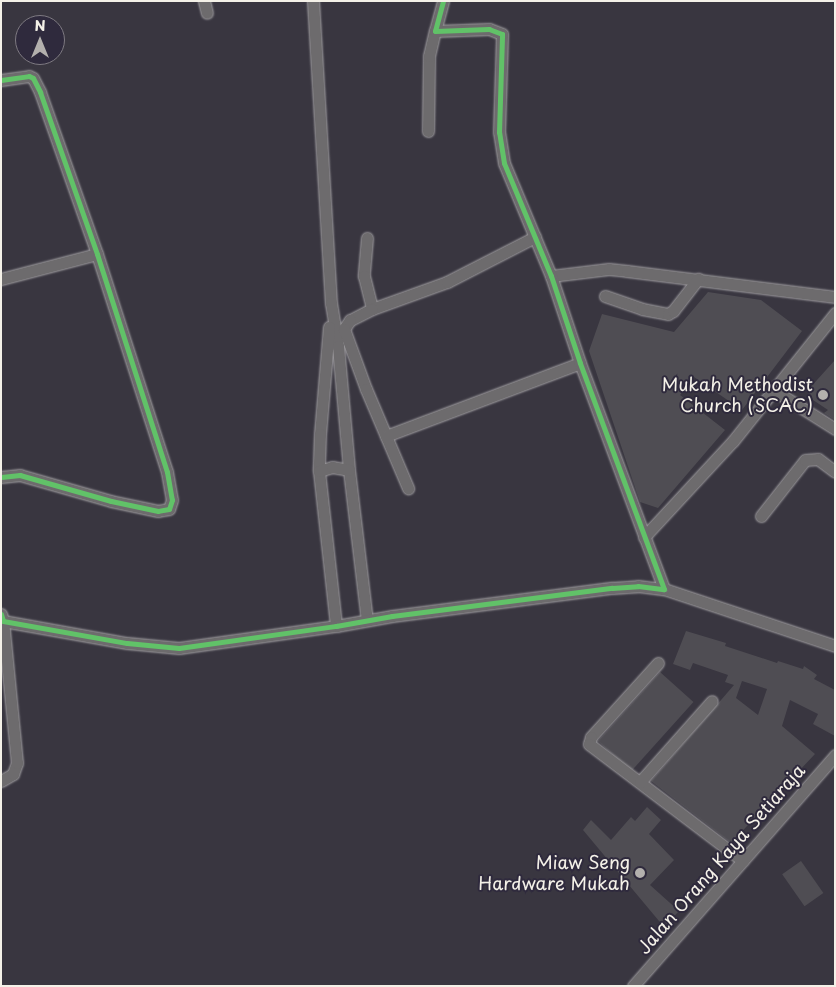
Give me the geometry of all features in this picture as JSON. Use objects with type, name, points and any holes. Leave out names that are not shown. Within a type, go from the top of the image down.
[{"type":"street","points":[[204,1],[208,13]]},
{"type":"street","points":[[313,1],[331,303],[338,346],[349,470],[367,620]]},
{"type":"street","points":[[428,131],[429,56],[443,1]]},
{"type":"street","points":[[435,31],[489,29],[502,34],[500,148],[504,163],[551,276],[580,363],[664,589]]},
{"type":"street","points":[[1,80],[29,76],[37,85],[97,254],[167,472],[172,500],[170,509],[163,511],[137,507],[20,475],[1,477]]},
{"type":"street","points":[[408,488],[344,329],[350,320],[372,309],[447,282],[535,237]]},
{"type":"street","points":[[367,238],[364,276],[372,309]]},
{"type":"street","points":[[1,279],[97,254]]},
{"type":"street","points":[[551,276],[608,269],[835,297]]},
{"type":"street","points":[[605,296],[642,309],[668,314],[673,312],[698,279]]},
{"type":"street","points":[[331,303],[320,434],[319,471],[336,626]]},
{"type":"street","points":[[644,537],[733,441],[775,391],[835,313]]},
{"type":"street","points":[[386,436],[580,363]]},
{"type":"street","points":[[775,391],[835,429]]},
{"type":"street","points":[[761,516],[805,460],[818,459],[835,472]]},
{"type":"street","points":[[319,471],[332,467],[349,470]]},
{"type":"street","points":[[1,781],[13,774],[17,763],[2,618],[166,648],[190,647],[367,620],[625,587],[664,589],[835,646]]},
{"type":"street","points":[[658,664],[589,741],[592,748],[640,782],[743,861]]},
{"type":"street","points":[[640,782],[712,700]]},
{"type":"street","name":"Jalan Orang Kaya Setiaraja","points":[[633,986],[835,755]]},
{"type":"building","points":[[708,292],[761,300],[802,331],[742,410],[694,377],[680,395],[725,430],[658,508],[640,502],[589,351],[602,314],[674,332]]},
{"type":"building","name":"Mukah Methodist Church (SCAC)","points":[[835,360],[835,420],[824,413],[828,410],[813,400],[808,390]]},
{"type":"building","points":[[686,631],[726,643],[725,646],[777,663],[778,661],[803,669],[804,666],[817,675],[814,679],[835,690],[835,736],[813,724],[818,714],[790,700],[782,726],[815,754],[731,843],[651,781],[734,685],[725,682],[728,675],[693,663],[690,670],[673,664]],"holes":[[[742,681],[767,689],[758,715],[736,698]]]},
{"type":"building","points":[[660,672],[693,702],[631,771],[598,741]]},
{"type":"building","name":"Miaw Seng Hardware Mukah","points":[[647,807],[661,820],[649,834],[674,860],[650,885],[679,911],[664,927],[583,830],[591,820],[611,840],[631,817],[635,821]]},
{"type":"building","points":[[801,861],[823,893],[805,906],[782,874]]},
{"type":"cycle path","points":[[1,614],[3,621],[127,643],[179,648],[336,626],[392,616],[612,588],[638,586],[664,589],[580,363],[551,276],[504,163],[499,132],[502,34],[489,29],[435,31],[443,1]]},
{"type":"cycle path","points":[[1,80],[29,76],[33,78],[40,92],[97,254],[167,472],[172,500],[169,509],[158,511],[111,501],[20,475],[1,477]]},
{"type":"place","name":"Mukah Methodist Church (SCAC)","points":[[823,395]]},
{"type":"place","name":"Miaw Seng Hardware Mukah","points":[[640,873]]}]
